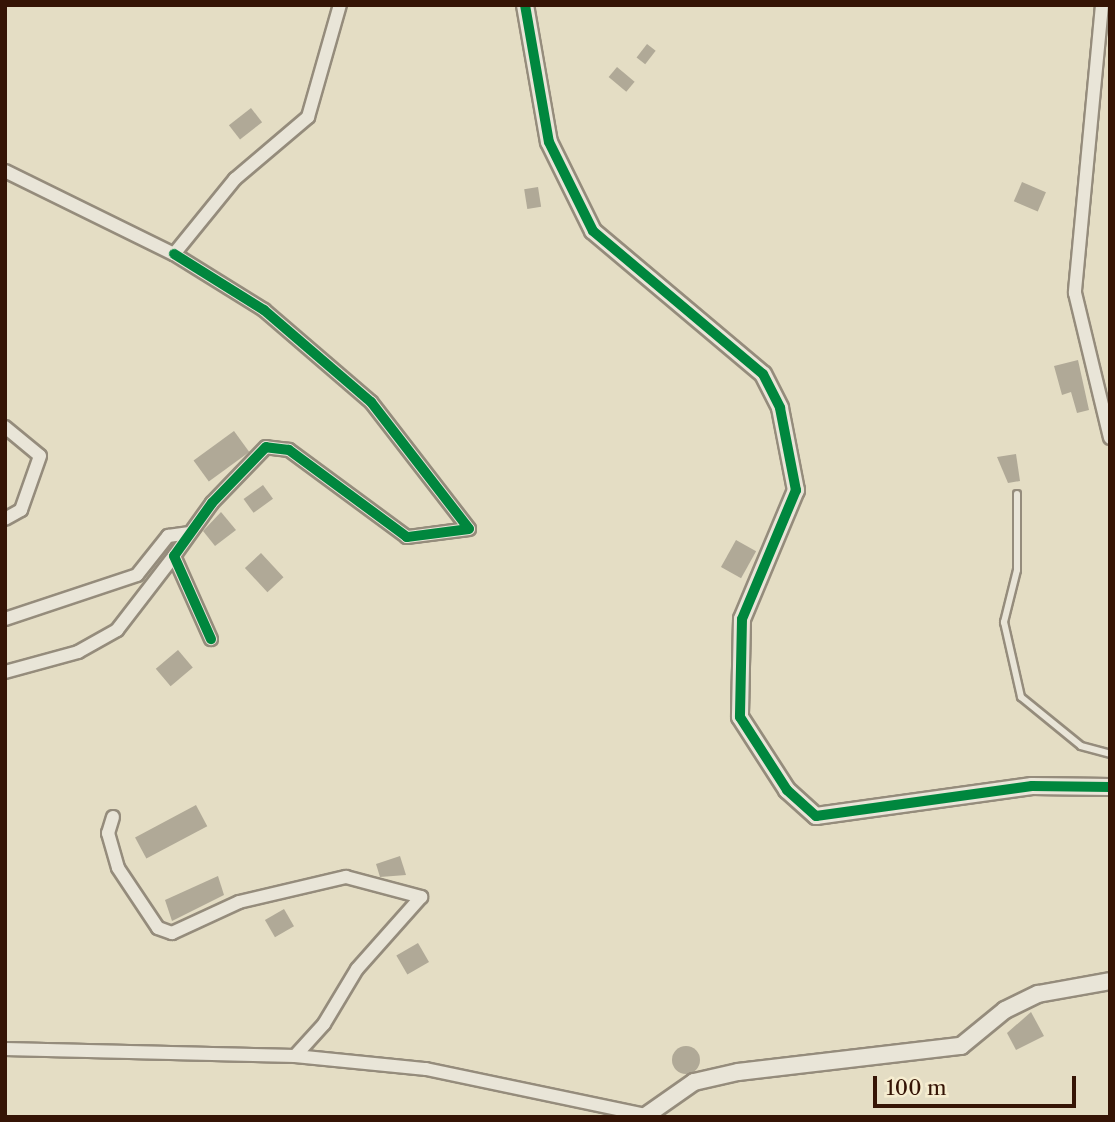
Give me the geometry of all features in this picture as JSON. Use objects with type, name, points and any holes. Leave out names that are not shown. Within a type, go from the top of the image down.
[{"type":"street","points":[[174,254],[235,179],[308,117],[340,5]]},
{"type":"street","points":[[525,5],[549,142],[593,231],[763,374],[780,408],[796,490],[742,619],[740,717],[787,790],[816,816],[1032,786],[1110,787]]},
{"type":"street","points":[[1101,5],[1075,293],[1110,438]]},
{"type":"street","points":[[5,171],[174,254],[264,310],[371,402],[469,529],[407,537],[289,450],[266,447],[190,533],[117,630],[78,652],[5,672]]},
{"type":"street","points":[[5,428],[40,456],[21,510],[5,519]]},
{"type":"street","points":[[5,619],[137,575],[168,536],[190,533]]},
{"type":"street","points":[[174,556],[211,639]]},
{"type":"street","points":[[113,817],[108,833],[118,868],[159,928],[172,933],[239,902],[346,877],[421,897],[357,969],[295,1056]]},
{"type":"street","points":[[5,1049],[295,1056],[426,1069],[647,1116],[694,1082],[738,1072],[961,1046],[1005,1010],[1038,994],[1110,981]]},
{"type":"lane","points":[[1017,494],[1017,570],[1003,622],[1021,697],[1081,746],[1110,754]]},
{"type":"building","points":[[647,44],[656,51],[645,64],[637,57]]},
{"type":"building","points":[[617,67],[635,82],[626,92],[609,77]]},
{"type":"building","points":[[251,108],[262,122],[240,139],[229,125]]},
{"type":"building","points":[[1022,182],[1046,192],[1038,211],[1014,201]]},
{"type":"building","points":[[538,187],[541,207],[527,209],[524,189]]},
{"type":"building","points":[[1078,360],[1089,410],[1077,413],[1071,392],[1062,395],[1054,366]]},
{"type":"building","points":[[234,431],[249,452],[209,481],[194,460]]},
{"type":"building","points":[[1016,454],[1020,481],[1008,483],[997,457]]},
{"type":"building","points":[[263,485],[273,499],[254,513],[244,499]]},
{"type":"building","points":[[221,512],[236,530],[215,546],[203,531]]},
{"type":"building","points":[[736,540],[756,551],[741,578],[721,567]]},
{"type":"building","points":[[261,553],[284,577],[267,592],[245,568]]},
{"type":"building","points":[[178,650],[193,668],[171,686],[156,669]]},
{"type":"building","points":[[196,805],[207,826],[146,859],[135,837]]},
{"type":"building","points":[[400,856],[406,875],[380,877],[376,864]]},
{"type":"building","points":[[218,876],[224,895],[172,921],[165,900]]},
{"type":"building","points":[[284,909],[294,926],[275,937],[265,920]]},
{"type":"building","points":[[418,943],[429,962],[407,975],[396,955]]},
{"type":"building","points":[[1031,1012],[1044,1036],[1016,1050],[1007,1033]]},
{"type":"building","points":[[686,1046],[696,1050],[700,1060],[696,1070],[686,1074],[676,1070],[672,1060],[676,1050]]},
{"type":"cycle path","points":[[525,5],[549,142],[593,231],[763,374],[780,408],[796,490],[742,619],[740,717],[787,790],[816,816],[1032,786],[1110,787]]},
{"type":"cycle path","points":[[174,254],[264,310],[371,402],[469,529],[407,537],[289,450],[266,447],[212,503],[174,556],[211,639]]}]
